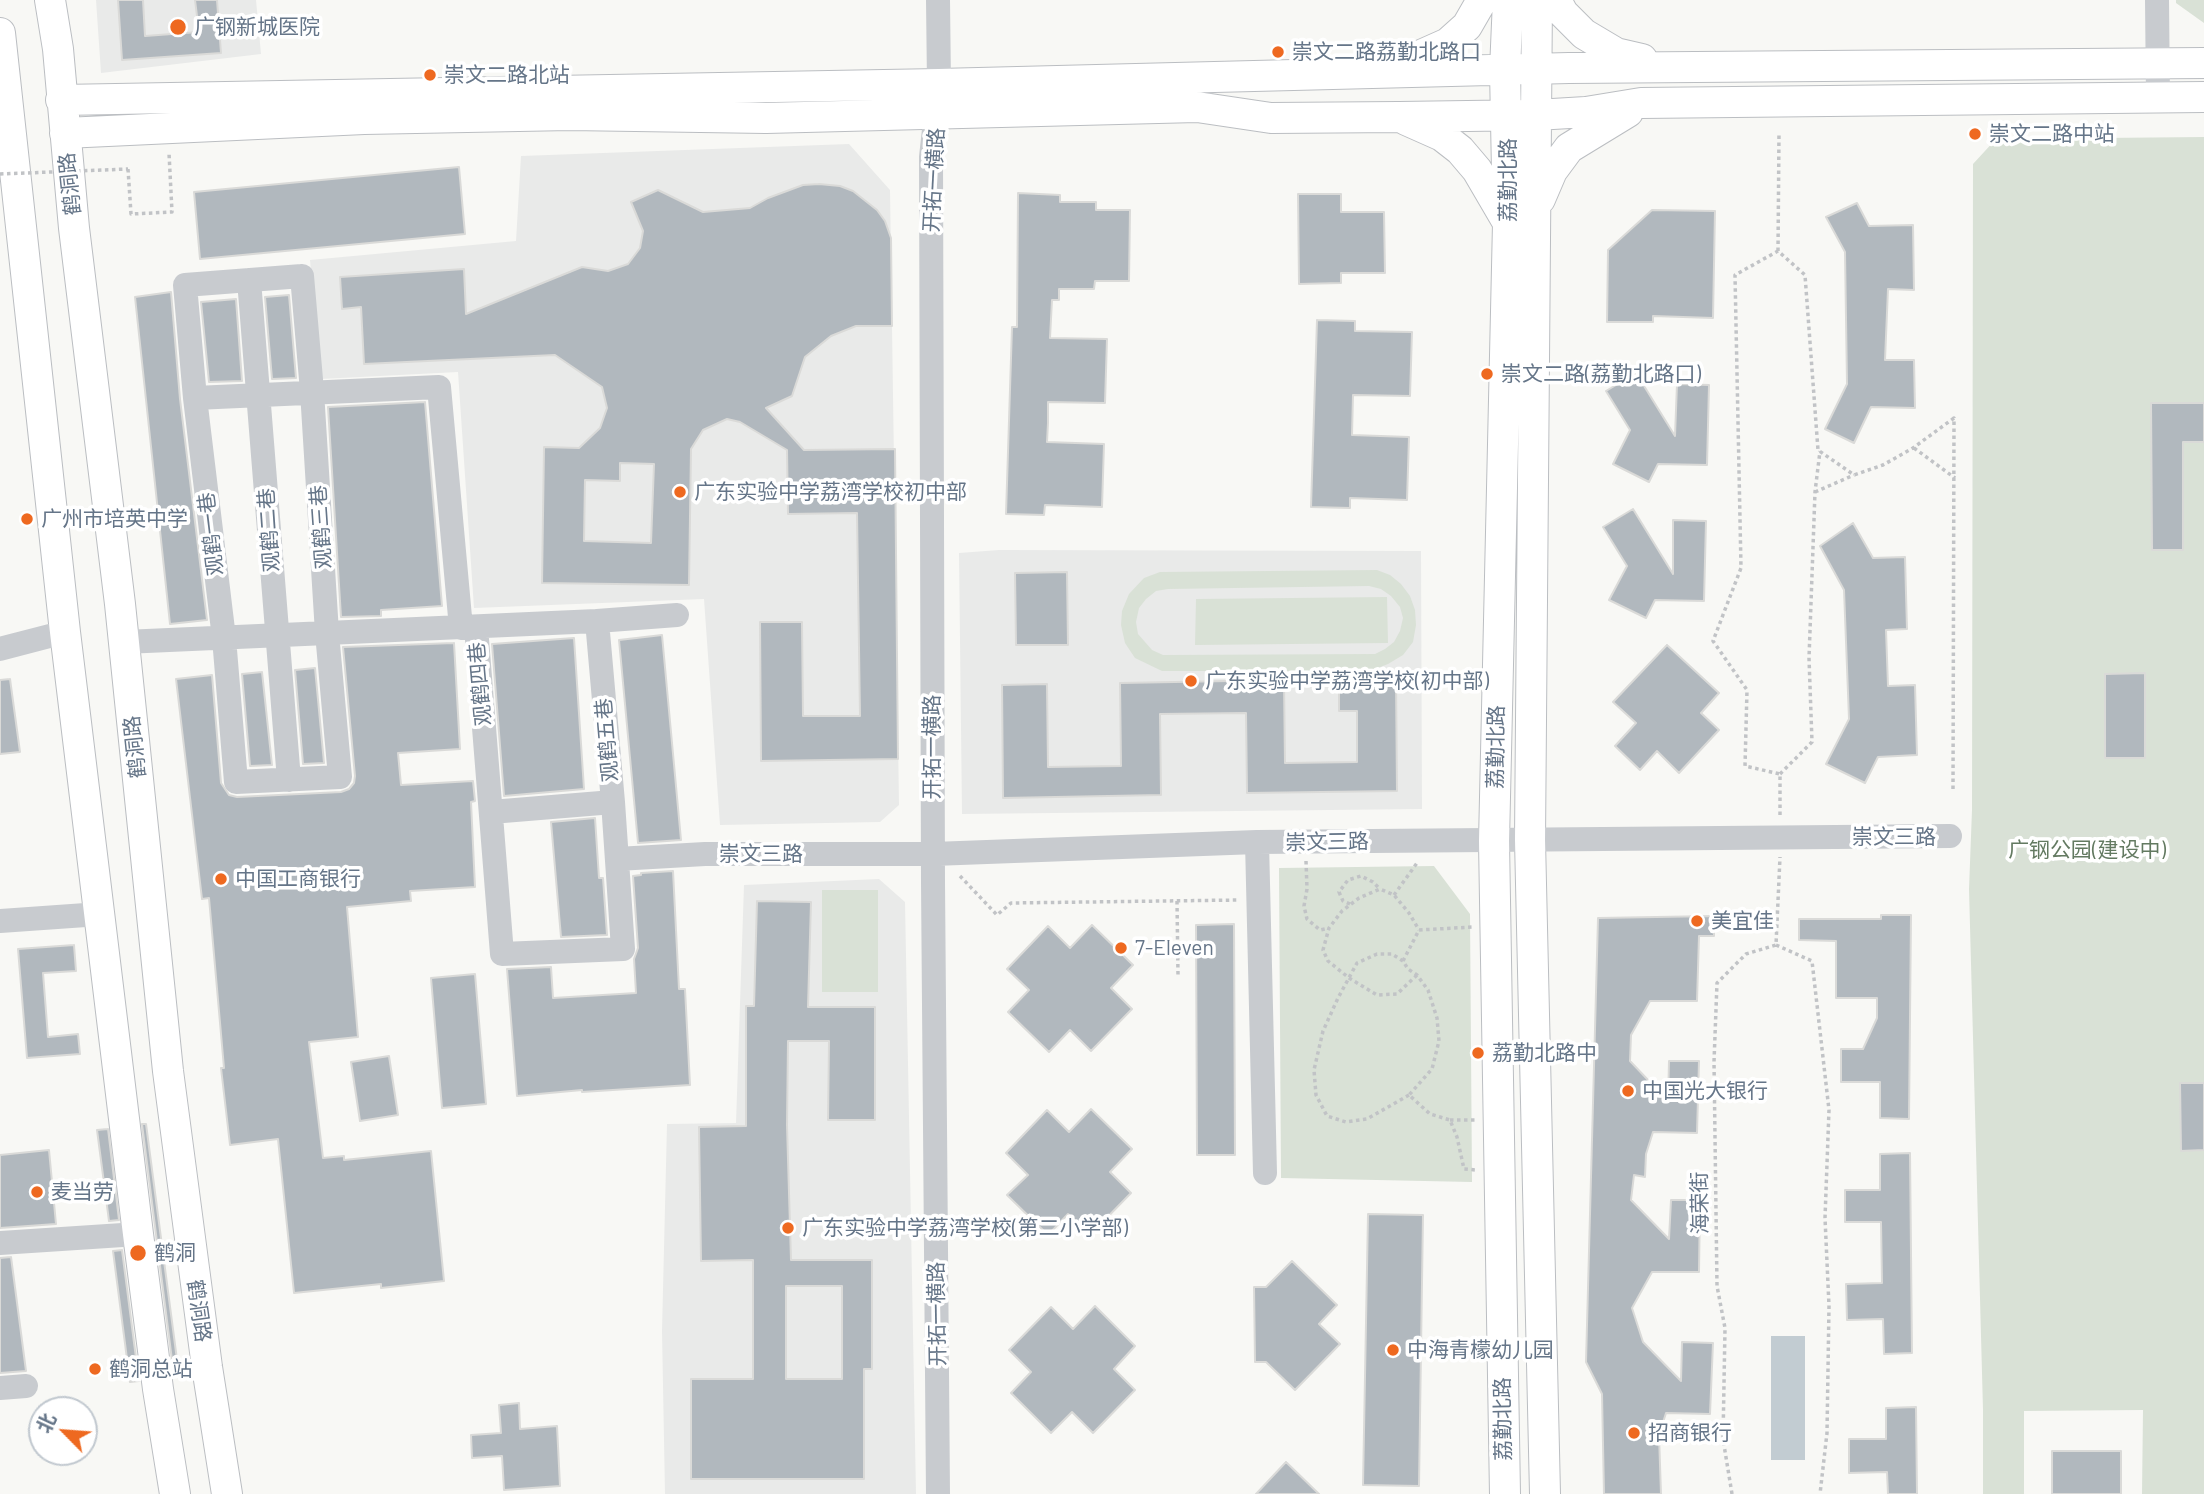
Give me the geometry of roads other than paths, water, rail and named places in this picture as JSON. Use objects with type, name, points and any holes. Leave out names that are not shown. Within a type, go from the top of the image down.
[{"type":"main road","name":"鹤洞路","points":[[51,0],[124,642],[168,1071],[207,1367],[227,1494]]},
{"type":"main road","points":[[1278,76],[1412,59],[1448,43],[1467,26],[1482,0]]},
{"type":"main road","name":"荔勤北路","points":[[1508,0],[1506,70],[1521,115],[1537,206],[1530,840],[1544,1493]]},
{"type":"main road","name":"荔勤北路","points":[[1507,1492],[1494,841],[1508,223],[1521,115],[1537,69],[1537,0]]},
{"type":"main road","points":[[1556,0],[1563,13],[1584,34],[1616,53],[1684,67]]},
{"type":"main road","points":[[1,48],[65,632],[138,1234],[175,1494]]},
{"type":"main road","points":[[61,100],[939,84],[1537,69],[2204,63]]},
{"type":"main road","points":[[1271,118],[1292,102],[1292,87],[1278,76]]},
{"type":"main road","points":[[65,134],[364,119],[570,115],[766,118],[937,116],[1197,107],[1271,118],[1399,117],[1586,112],[1641,103],[2204,97]]},
{"type":"main road","points":[[1537,206],[1552,171],[1569,148],[1641,103]]},
{"type":"main road","points":[[1399,117],[1442,136],[1460,150],[1477,170],[1508,223]]},
{"type":"street","name":"开拓一横路","points":[[938,0],[939,84],[931,157],[938,1494]]},
{"type":"street","points":[[2157,0],[2158,98]]},
{"type":"street","name":"观鹤三巷","points":[[249,280],[302,276],[312,391],[327,633],[340,777],[289,780]]},
{"type":"street","name":"观鹤一巷","points":[[249,280],[186,285],[195,398],[223,638],[236,782],[289,780]]},
{"type":"street","name":"观鹤二巷","points":[[249,280],[289,780]]},
{"type":"street","name":"观鹤四巷","points":[[312,391],[439,387],[491,811],[502,954]]},
{"type":"street","points":[[195,398],[312,391]]},
{"type":"street","points":[[124,642],[677,615]]},
{"type":"street","name":"观鹤五巷","points":[[502,954],[623,949],[597,621]]},
{"type":"street","points":[[0,649],[65,632]]},
{"type":"street","points":[[491,811],[613,802]]},
{"type":"street","name":"崇文三路","points":[[617,859],[705,854],[933,854],[1257,842],[1950,836]]},
{"type":"street","points":[[1257,842],[1265,1173]]},
{"type":"street","points":[[0,921],[100,914]]},
{"type":"street","points":[[0,1243],[138,1234]]},
{"type":"street","points":[[0,1388],[26,1386]]},
{"type":"place","name":"广钢新城医院","points":[[178,27]]},
{"type":"place","name":"崇文二路荔勤北路口","points":[[1278,52]]},
{"type":"place","name":"崇文二路北站","points":[[430,75]]},
{"type":"place","name":"崇文二路中站","points":[[1975,134]]},
{"type":"place","name":"崇文二路(荔勤北路口)","points":[[1487,374]]},
{"type":"place","name":"广东实验中学荔湾学校初中部","points":[[680,492]]},
{"type":"place","name":"广州市培英中学","points":[[27,519]]},
{"type":"place","name":"广东实验中学荔湾学校(初中部)","points":[[1191,681]]},
{"type":"place","name":"中国工商银行","points":[[221,879]]},
{"type":"place","name":"美宜佳","points":[[1697,921]]},
{"type":"place","name":"7-Eleven","points":[[1121,948]]},
{"type":"place","name":"荔勤北路中","points":[[1478,1053]]},
{"type":"place","name":"中国光大银行","points":[[1628,1091]]},
{"type":"place","name":"麦当劳","points":[[37,1192]]},
{"type":"place","name":"广东实验中学荔湾学校(第二小学部)","points":[[788,1228]]},
{"type":"place","name":"鹤洞","points":[[138,1253]]},
{"type":"place","name":"中海青檬幼儿园","points":[[1393,1350]]},
{"type":"place","name":"鹤洞总站","points":[[95,1369]]},
{"type":"place","name":"招商银行","points":[[1634,1433]]},
{"type":"park label","name":"广钢公园(建设中)","points":[[2087,850]]}]
